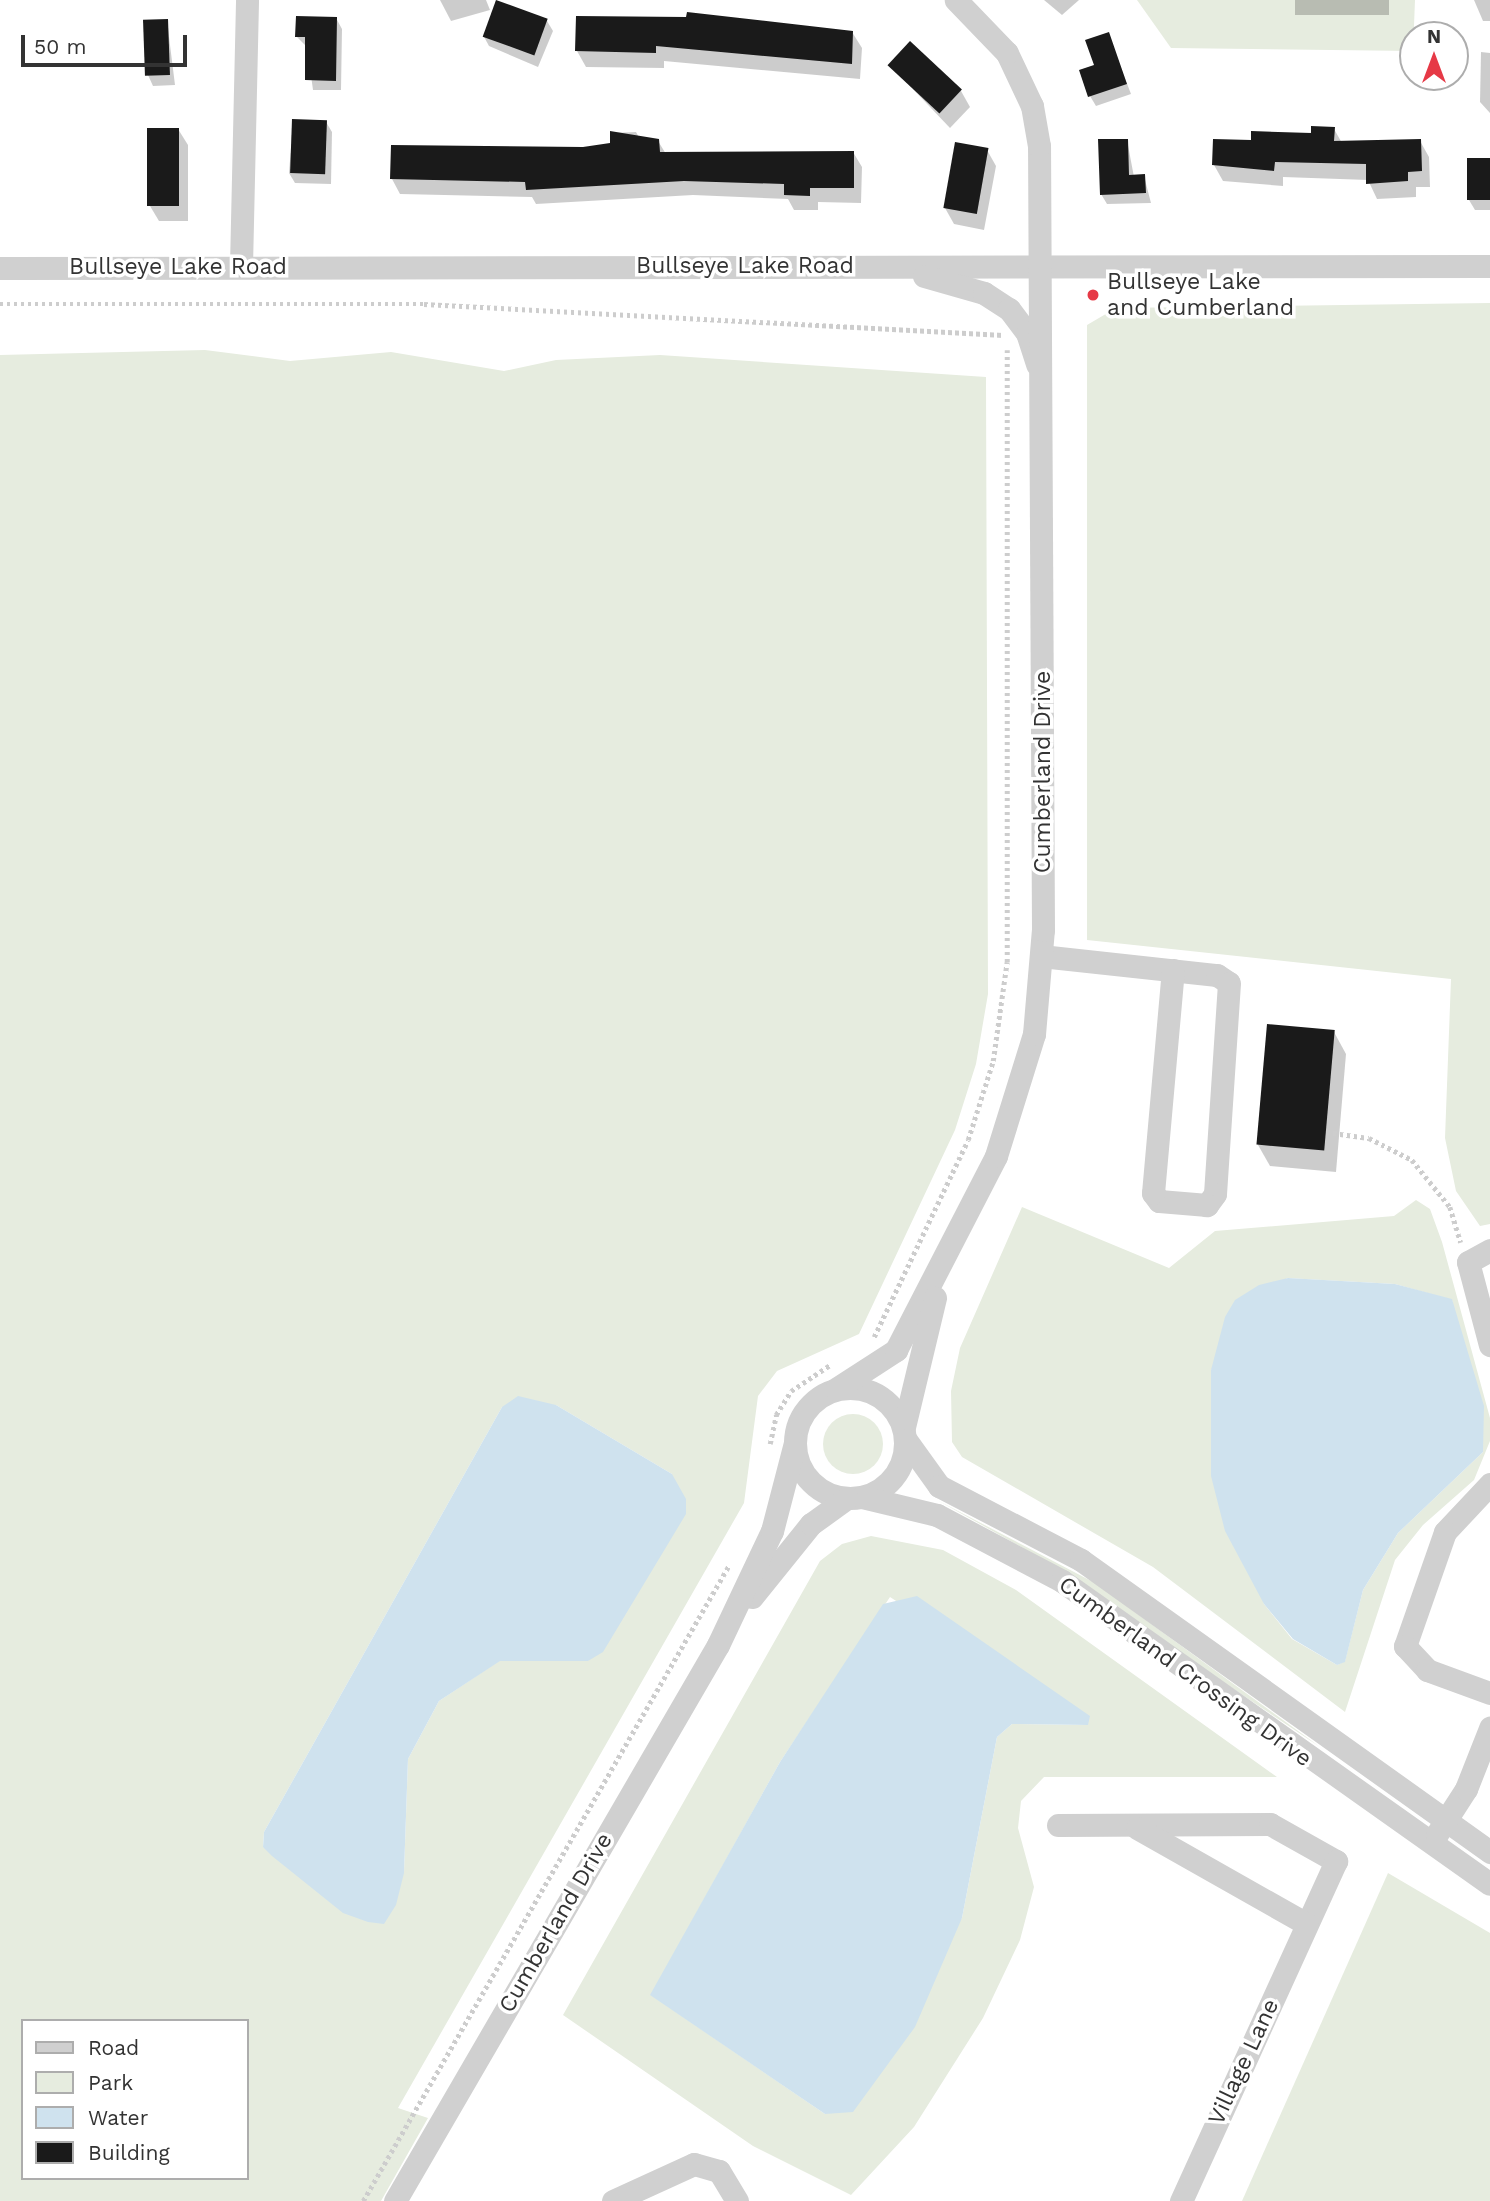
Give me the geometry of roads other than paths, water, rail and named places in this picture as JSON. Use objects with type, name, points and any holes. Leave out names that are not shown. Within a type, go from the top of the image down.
[{"type":"street","points":[[241,266],[247,0]]},
{"type":"street","name":"Cumberland Drive","points":[[836,1389],[896,1350],[947,1258],[996,1156],[1034,1034],[1041,956],[1043,382],[1040,146],[1032,106],[1007,52],[956,0]]},
{"type":"street","name":"Bullseye Lake Road","points":[[0,268],[1490,266]]},
{"type":"street","points":[[887,267],[984,293],[1009,309],[1027,332],[1043,382]]},
{"type":"street","points":[[1041,956],[1173,970],[1217,975],[1229,984],[1215,1194],[1207,1205],[1159,1201],[1153,1193],[1173,970]]},
{"type":"street","points":[[1490,1250],[1468,1262],[1490,1345]]},
{"type":"street","name":"Cumberland Drive","points":[[905,1434],[947,1258]]},
{"type":"street","points":[[836,1389],[875,1391],[905,1434],[897,1473],[854,1498],[806,1477],[795,1443],[806,1409],[836,1389]]},
{"type":"street","name":"Cumberland Crossing Drive","points":[[905,1434],[939,1486],[1090,1566],[1490,1852]]},
{"type":"street","name":"Cumberland Drive","points":[[395,2201],[718,1645],[772,1531],[795,1443]]},
{"type":"street","points":[[1490,1484],[1445,1532],[1405,1646],[1427,1670],[1490,1693]]},
{"type":"street","name":"Cumberland Drive","points":[[718,1645],[811,1524],[854,1498]]},
{"type":"street","name":"Cumberland Crossing Drive","points":[[854,1498],[937,1514],[1062,1581],[1429,1846],[1490,1884]]},
{"type":"street","points":[[1429,1846],[1446,1822],[1490,1728]]},
{"type":"street","name":"Village Lane","points":[[1058,1825],[1137,1828],[1270,1824],[1336,1861],[1181,2201]]},
{"type":"street","name":"Village Lane","points":[[1137,1828],[1307,1924]]},
{"type":"street","points":[[613,2201],[694,2164],[719,2171],[737,2201]]},
{"type":"water","points":[[1288,1278],[1395,1284],[1452,1299],[1484,1406],[1483,1452],[1398,1533],[1363,1590],[1345,1662],[1337,1665],[1293,1639],[1264,1604],[1225,1531],[1211,1476],[1211,1370],[1225,1317],[1235,1300],[1259,1285]]},
{"type":"water","points":[[518,1396],[556,1405],[672,1474],[686,1499],[686,1514],[603,1652],[588,1661],[500,1661],[439,1701],[408,1759],[404,1873],[396,1905],[384,1924],[368,1922],[343,1913],[272,1856],[263,1847],[264,1832],[502,1407]]},
{"type":"water","points":[[917,1596],[1090,1716],[1088,1725],[1012,1724],[997,1737],[962,1918],[915,2027],[853,2112],[825,2114],[650,1995],[780,1762],[883,1604]]},
{"type":"place","name":"Bullseye Lake and Cumberland","points":[[1093,295]]}]
